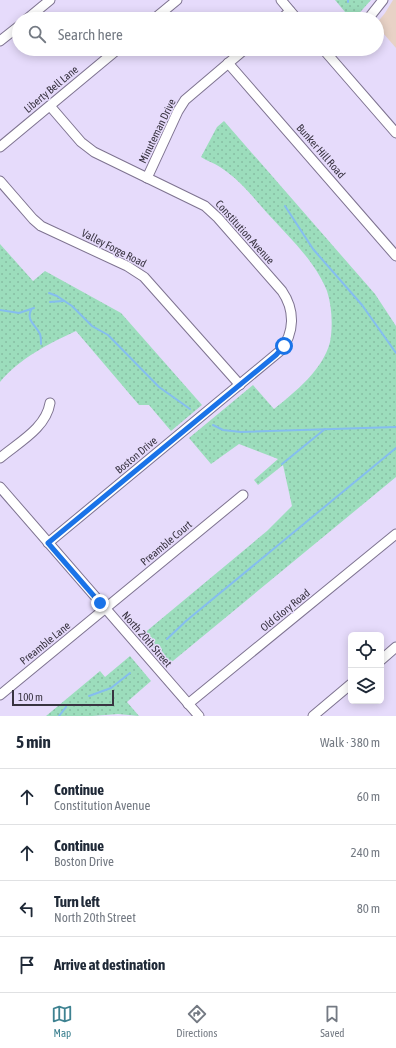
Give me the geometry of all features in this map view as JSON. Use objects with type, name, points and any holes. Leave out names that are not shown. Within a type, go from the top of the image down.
[{"type":"street","points":[[35,12],[50,0]]},
{"type":"street","points":[[162,12],[177,0]]},
{"type":"street","points":[[281,0],[290,11]]},
{"type":"street","points":[[374,12],[383,0]]},
{"type":"street","points":[[0,41],[12,32]]},
{"type":"street","name":"Liberty Bell Lane","points":[[0,146],[110,56]]},
{"type":"street","name":"Minuteman Drive","points":[[147,178],[182,104],[190,94],[236,56]]},
{"type":"street","points":[[332,56],[396,133]]},
{"type":"street","name":"Bunker Hill Road","points":[[228,63],[396,256]]},
{"type":"street","name":"Constitution Avenue","points":[[50,106],[89,149],[103,158],[202,203],[214,213],[282,291],[288,302],[292,315],[291,332],[287,342],[276,355],[240,385]]},
{"type":"street","name":"Valley Forge Road","points":[[0,181],[41,226],[127,266],[144,277],[240,385]]},
{"type":"street","name":"Boston Drive","points":[[48,543],[240,385]]},
{"type":"street","points":[[0,458],[40,425],[48,412],[50,402]]},
{"type":"street","name":"North 20th Street","points":[[0,487],[199,716]]},
{"type":"street","name":"Preamble Court","points":[[105,609],[243,495]]},
{"type":"street","name":"Old Glory Road","points":[[188,704],[396,534]]},
{"type":"street","name":"Preamble Lane","points":[[0,695],[105,609]]},
{"type":"street","points":[[384,657],[396,647]]},
{"type":"street","points":[[313,716],[348,687]]},
{"type":"shaded area","points":[[393,0],[396,0],[396,48],[384,34],[385,13]]},
{"type":"green space","points":[[335,0],[371,0],[360,12],[345,12]]},
{"type":"green space","points":[[224,121],[375,294],[396,326],[396,477],[168,665],[142,635],[267,531],[292,506],[283,465],[258,485],[254,480],[278,459],[239,444],[211,464],[189,438],[253,385],[274,409],[299,388],[315,371],[326,352],[331,336],[332,323],[329,297],[322,280],[309,260],[240,183],[220,167],[201,157],[217,127]]},
{"type":"green space","points":[[0,244],[33,281],[45,271],[121,313],[202,405],[171,431],[149,405],[139,405],[76,331],[35,352],[16,366],[0,382]]},
{"type":"green space","points":[[130,656],[151,681],[127,702],[139,716],[118,714],[92,716],[46,716],[100,671],[105,677]]},
{"type":"waterway","points":[[285,206],[313,249],[362,305],[396,353]]},
{"type":"waterway","points":[[49,293],[57,296],[72,306],[92,326],[108,335],[159,387],[190,409]]},
{"type":"waterway","points":[[50,302],[63,301]]},
{"type":"waterway","points":[[0,310],[19,313],[34,308]]},
{"type":"waterway","points":[[31,310],[30,317],[32,323],[40,334],[41,344]]},
{"type":"waterway","points":[[213,425],[223,430],[241,432],[396,427]]},
{"type":"waterway","points":[[282,464],[325,429]]},
{"type":"waterway","points":[[167,639],[186,621],[396,448]]},
{"type":"waterway","points":[[89,696],[111,688],[130,673]]},
{"type":"waterway","points":[[59,716],[66,707]]},
{"type":"route","points":[[100,603],[48,543],[276,355],[284,346]]}]
